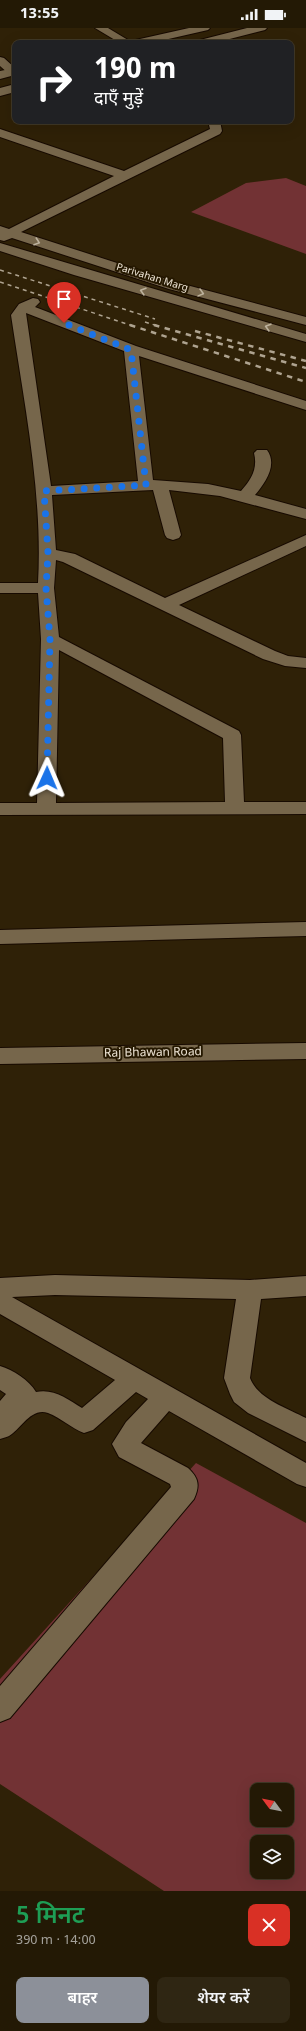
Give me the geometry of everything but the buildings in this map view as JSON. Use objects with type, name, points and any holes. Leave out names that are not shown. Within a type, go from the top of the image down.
[{"type":"street","points":[[100,28],[122,40]]},
{"type":"street","points":[[148,40],[204,28]]},
{"type":"street","points":[[212,40],[261,28]]},
{"type":"street","points":[[0,60],[12,69]]},
{"type":"street","points":[[0,75],[12,72]]},
{"type":"street","points":[[0,92],[12,89]]},
{"type":"street","points":[[4,234],[216,131],[215,124]]},
{"type":"street","points":[[0,133],[125,176]]},
{"type":"street","name":"Parivahan Marg","points":[[4,234],[174,286],[306,321]]},
{"type":"street","name":"Parivahan Marg","points":[[0,247],[79,272],[306,338]]},
{"type":"street","points":[[46,809],[50,639],[46,588],[48,553],[44,491],[18,315],[28,304],[131,350],[306,406]]},
{"type":"street","points":[[131,350],[153,486],[173,535]]},
{"type":"street","points":[[243,498],[257,483],[262,472],[265,459],[262,453]]},
{"type":"street","points":[[44,491],[153,486],[210,489],[306,514]]},
{"type":"street","points":[[166,604],[306,540]]},
{"type":"street","points":[[48,553],[69,558],[269,655],[285,661],[306,664]]},
{"type":"street","points":[[0,588],[46,588]]},
{"type":"street","points":[[50,639],[232,735],[235,809]]},
{"type":"street","points":[[0,809],[306,808]]},
{"type":"street","points":[[0,937],[306,929]]},
{"type":"street","name":"Raj Bhawan Road","points":[[0,1056],[306,1051]]},
{"type":"street","points":[[0,1288],[55,1285],[250,1290],[306,1286]]},
{"type":"street","points":[[250,1290],[237,1378],[243,1394],[257,1405],[306,1431]]},
{"type":"street","points":[[0,1302],[306,1476]]},
{"type":"street","points":[[0,1376],[23,1393],[0,1417]]},
{"type":"street","points":[[0,1428],[11,1417],[32,1403],[53,1404],[84,1422],[135,1378]]},
{"type":"street","points":[[0,1708],[184,1491],[185,1482],[179,1476],[128,1449],[125,1444],[134,1430],[166,1396]]},
{"type":"shaded area","points":[[286,178],[306,186],[306,254],[191,212],[246,183]]},
{"type":"shaded area","points":[[196,1463],[306,1523],[306,1891],[164,1891],[0,1784],[0,1679]]},
{"type":"railway","points":[[0,270],[155,319]]},
{"type":"railway","points":[[0,282],[133,326]]},
{"type":"railway","points":[[145,322],[158,326]]},
{"type":"railway","points":[[130,325],[306,382]]},
{"type":"railway","points":[[154,325],[306,368]]},
{"type":"railway","points":[[195,331],[306,361]]},
{"type":"route","points":[[47,778],[50,639],[46,588],[48,553],[44,491],[146,485],[131,350],[64,323]]}]
